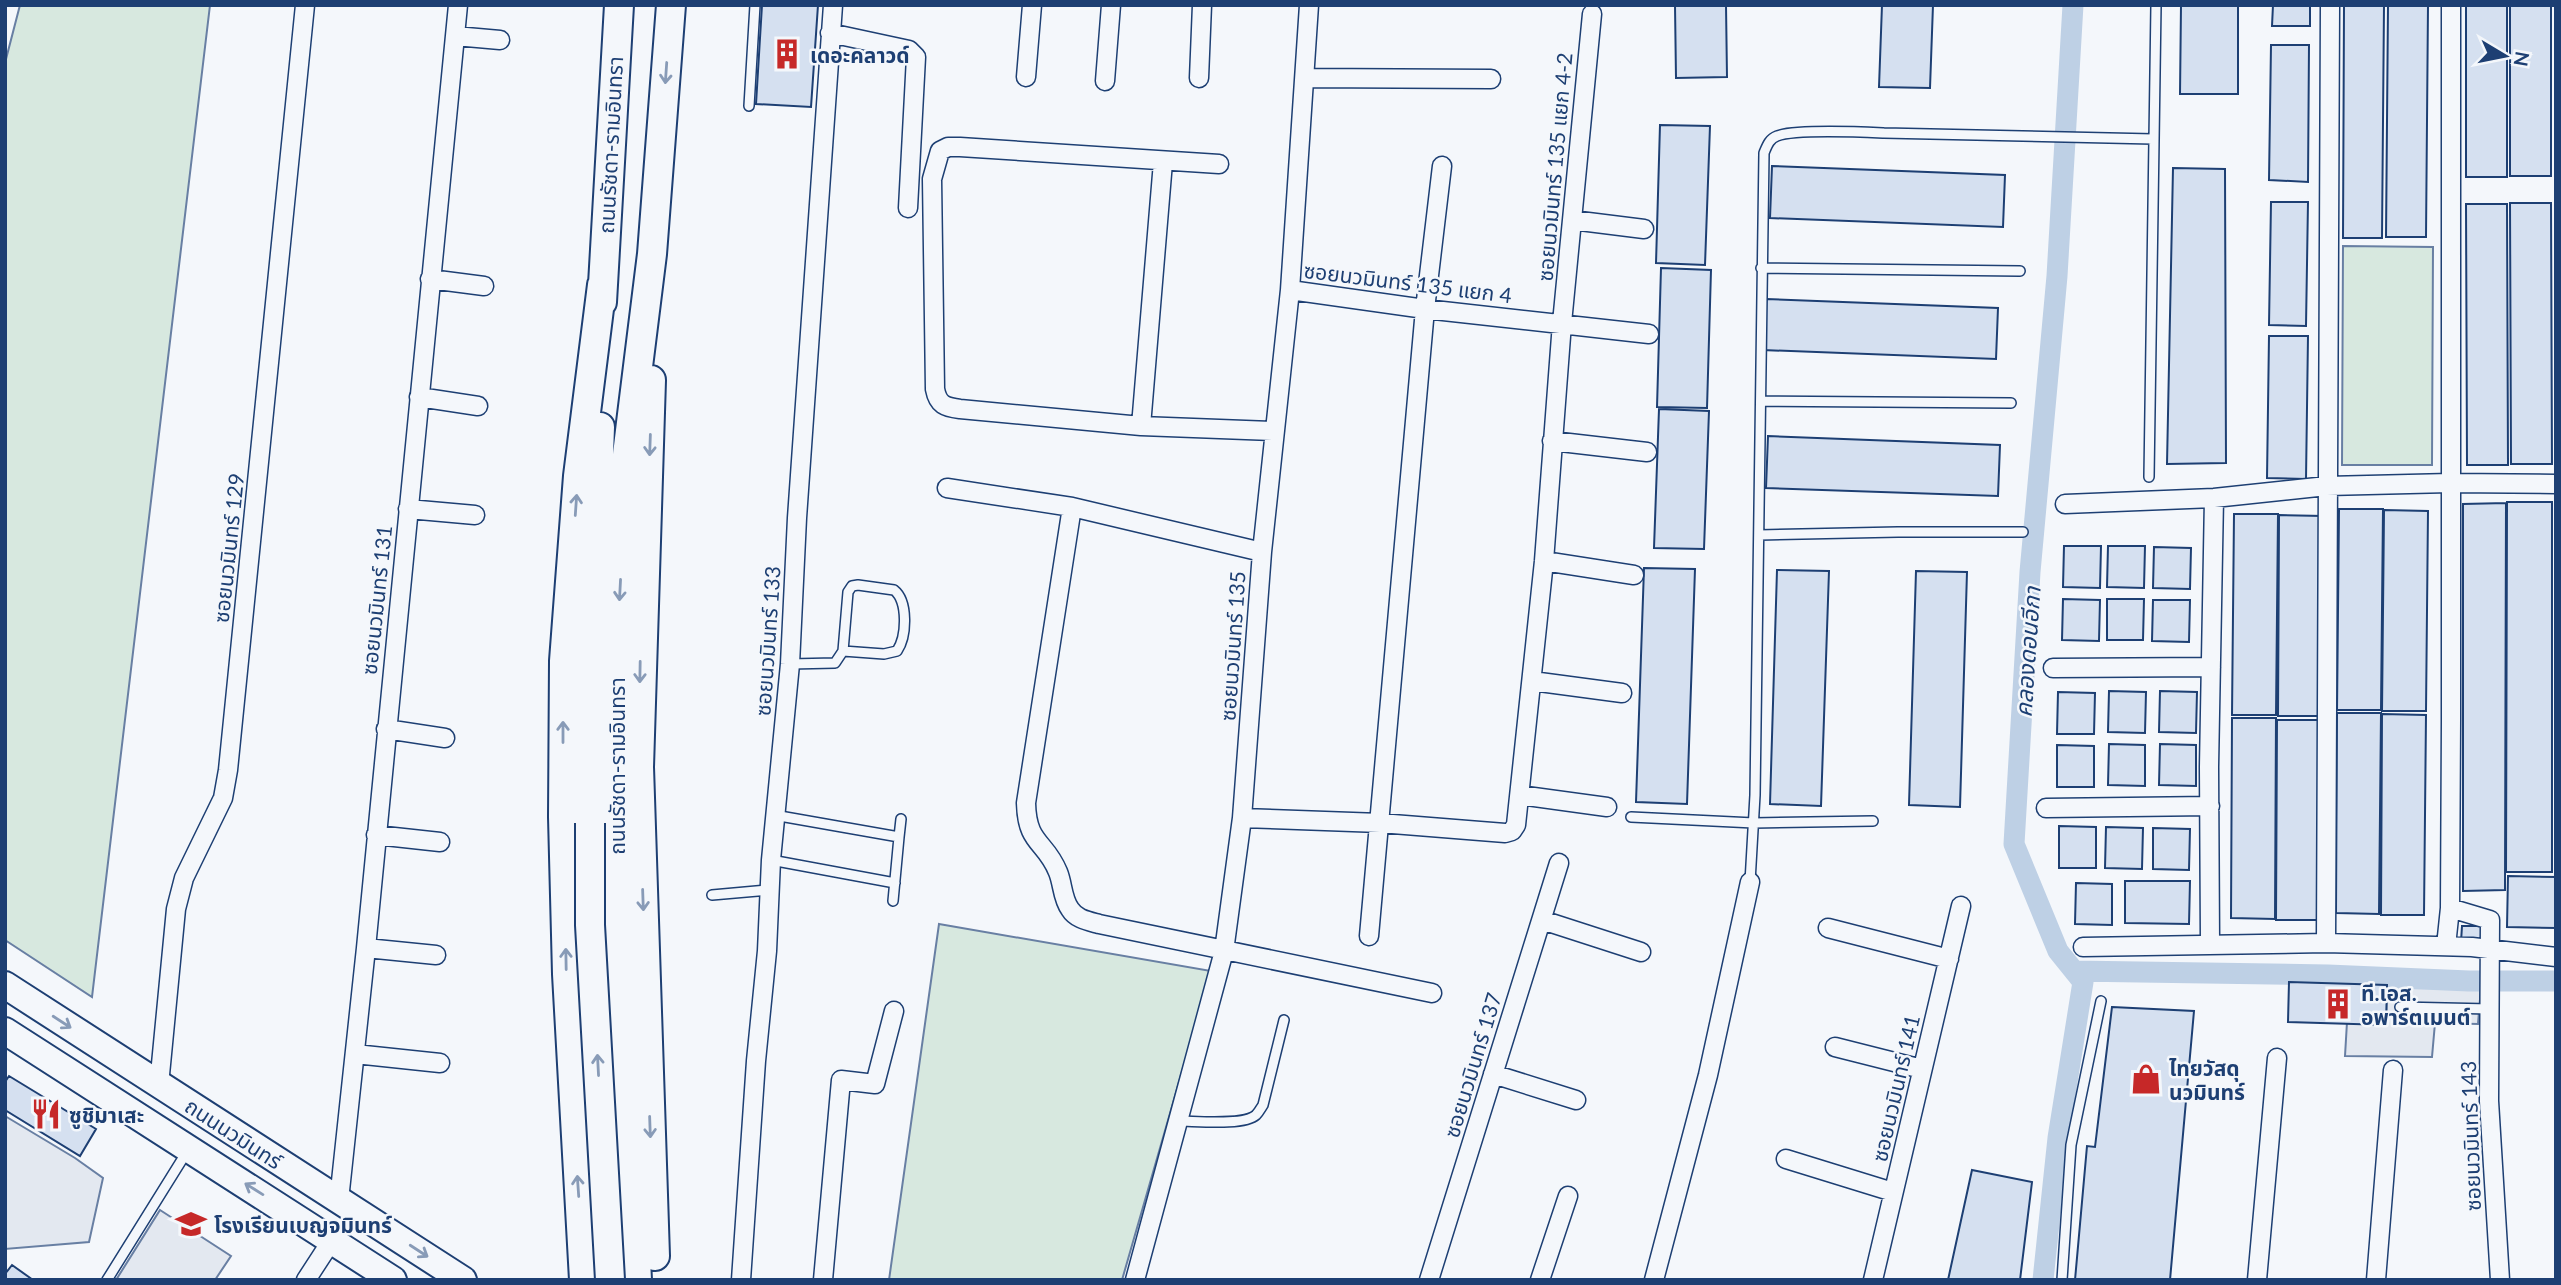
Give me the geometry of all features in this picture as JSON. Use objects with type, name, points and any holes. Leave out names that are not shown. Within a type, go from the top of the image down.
[{"type":"main road","name":"ถนนรัชดา-รามอินทรา","points":[[619,5],[602,285],[599,472],[591,673],[602,824],[647,1276]]},
{"type":"main road","name":"ถนนรัชดา-รามอินทรา","points":[[592,1275],[590,925],[615,679],[627,455],[652,254],[671,5]]},
{"type":"main road","name":"ถนนรัชดา-รามอินทรา","points":[[647,1276],[639,767],[640,662],[650,441],[652,254]]},
{"type":"main road","name":"ถนนรัชดา-รามอินทรา","points":[[592,1275],[567,974],[563,817],[564,662],[578,476],[602,285]]},
{"type":"main road","name":"ถนนนวมินทร์","points":[[5,985],[463,1280]]},
{"type":"main road","name":"ถนนนวมินทร์","points":[[5,1031],[393,1280]]},
{"type":"street","name":"ซอยนวมินทร์ 129","points":[[159,1085],[176,909],[184,878],[223,798],[228,770],[305,5]]},
{"type":"street","name":"ซอยนวมินทร์ 131","points":[[339,1200],[458,5]]},
{"type":"street","name":"ซอยนวมินทร์ 133","points":[[741,1280],[756,1061],[767,951],[768,890],[790,664],[798,504],[833,5]]},
{"type":"street","points":[[1026,77],[1032,5]]},
{"type":"street","points":[[1105,81],[1111,5]]},
{"type":"street","points":[[1199,78],[1202,5]]},
{"type":"street","name":"ซอยนวมินทร์ 135","points":[[1135,1280],[1224,951],[1241,818],[1262,552],[1290,290],[1309,5]]},
{"type":"street","points":[[2326,943],[2330,5]]},
{"type":"street","points":[[2446,946],[2450,908],[2451,5]]},
{"type":"street","name":"ซอยนวมินทร์ 135 แยก 4-2","points":[[1241,818],[1380,823],[1504,833],[1512,831],[1516,825],[1544,561],[1562,323],[1592,14]]},
{"type":"street","points":[[830,33],[909,50],[916,57],[908,208]]},
{"type":"street","points":[[455,36],[500,40]]},
{"type":"street","points":[[1305,78],[1491,79]]},
{"type":"street","points":[[1219,164],[948,146],[940,151],[932,179],[935,389],[940,403],[960,409],[1141,426],[1275,430]]},
{"type":"street","points":[[1141,426],[1163,162]]},
{"type":"street","points":[[1369,936],[1425,309],[1442,166]]},
{"type":"street","points":[[1572,220],[1644,229]]},
{"type":"street","points":[[430,279],[484,286]]},
{"type":"street","name":"ซอยนวมินทร์ 135 แยก 4","points":[[1290,290],[1425,309],[1649,334]]},
{"type":"street","points":[[418,397],[478,406]]},
{"type":"street","points":[[1552,441],[1647,452]]},
{"type":"street","points":[[2065,504],[2214,498],[2327,486],[2556,484]]},
{"type":"street","points":[[947,488],[1072,507],[1262,552]]},
{"type":"street","points":[[2210,943],[2214,498]]},
{"type":"street","points":[[1072,507],[1026,803],[1031,834],[1059,873],[1070,911],[1077,917],[1224,951],[1432,993]]},
{"type":"street","points":[[408,509],[475,515]]},
{"type":"street","points":[[1544,561],[1634,575]]},
{"type":"street","points":[[2053,668],[2211,667]]},
{"type":"street","points":[[1532,681],[1622,693]]},
{"type":"street","points":[[386,729],[444,738]]},
{"type":"street","points":[[1520,795],[1608,807]]},
{"type":"street","points":[[2046,808],[2210,806]]},
{"type":"street","points":[[376,835],[440,842]]},
{"type":"street","name":"ซอยนวมินทร์ 137","points":[[1429,1280],[1559,863]]},
{"type":"street","points":[[1654,1280],[1709,1074],[1750,882]]},
{"type":"street","name":"ซอยนวมินทร์ 141","points":[[1872,1280],[1961,906]]},
{"type":"street","name":"ซอยนวมินทร์ 143","points":[[2450,908],[2490,920],[2490,1129],[2500,1280]]},
{"type":"street","points":[[1542,920],[1641,952]]},
{"type":"street","points":[[1828,928],[1949,959]]},
{"type":"street","points":[[2083,947],[2326,943],[2488,948],[2556,957]]},
{"type":"street","points":[[366,948],[436,955]]},
{"type":"street","points":[[823,1280],[841,1080],[875,1084],[894,1012]]},
{"type":"street","points":[[1835,1047],[1922,1069]]},
{"type":"street","points":[[355,1054],[440,1063]]},
{"type":"street","points":[[2257,1280],[2277,1058]]},
{"type":"street","points":[[2376,1280],[2393,1070]]},
{"type":"street","points":[[1493,1074],[1576,1100]]},
{"type":"street","points":[[1786,1159],[1894,1192]]},
{"type":"street","points":[[1540,1280],[1568,1196]]},
{"type":"street","points":[[306,1280],[332,1240]]},
{"type":"lane","points":[[749,106],[755,5]]},
{"type":"lane","points":[[2149,477],[2156,5]]},
{"type":"lane","points":[[1750,882],[1755,823],[1764,153],[1771,140],[1777,136],[1854,132],[2153,139]]},
{"type":"lane","points":[[1761,268],[2020,271]]},
{"type":"lane","points":[[1761,401],[2011,403]]},
{"type":"lane","points":[[1760,535],[2023,532]]},
{"type":"lane","points":[[790,664],[835,663],[843,651],[848,592],[852,586],[894,590],[898,593],[901,597],[904,625],[901,646],[897,651],[884,654],[843,651]]},
{"type":"lane","points":[[774,815],[899,837]]},
{"type":"lane","points":[[1631,817],[1755,823],[1873,821]]},
{"type":"lane","points":[[894,901],[901,819]]},
{"type":"lane","points":[[771,860],[895,883]]},
{"type":"lane","points":[[712,895],[768,890]]},
{"type":"lane","points":[[2062,1280],[2071,1145],[2101,1001]]},
{"type":"lane","points":[[2400,1007],[2490,1009]]},
{"type":"lane","points":[[1178,1121],[1229,1121],[1256,1115],[1263,1105],[1284,1020]]},
{"type":"lane","points":[[107,1280],[189,1148]]},
{"type":"shaded area","points":[[20,5],[210,5],[92,997],[5,940],[5,63]]},
{"type":"shaded area","points":[[2343,246],[2433,247],[2432,465],[2342,465]]},
{"type":"shaded area","points":[[939,924],[1211,971],[1122,1280],[889,1280]]},
{"type":"shaded area","points":[[2387,985],[2481,987],[2478,1024],[2435,1023],[2432,1057],[2345,1056],[2347,1022],[2386,1024]]},
{"type":"shaded area","points":[[5,1116],[103,1178],[89,1242],[5,1249]]},
{"type":"shaded area","points":[[160,1210],[231,1256],[215,1280],[116,1280]]},
{"type":"building","name":"เดอะคลาวด์","points":[[762,5],[818,5],[811,107],[756,104]]},
{"type":"building","points":[[1675,5],[1726,5],[1727,77],[1676,78]]},
{"type":"building","points":[[1882,5],[1933,5],[1930,88],[1879,87]]},
{"type":"building","points":[[2181,5],[2238,5],[2238,94],[2180,94]]},
{"type":"building","points":[[2273,5],[2310,5],[2310,26],[2272,26]]},
{"type":"building","points":[[2344,5],[2384,5],[2382,238],[2343,238]]},
{"type":"building","points":[[2388,5],[2428,5],[2426,237],[2386,237]]},
{"type":"building","points":[[2466,5],[2507,5],[2507,177],[2466,177]]},
{"type":"building","points":[[2510,5],[2551,5],[2551,176],[2510,176]]},
{"type":"building","points":[[2271,45],[2309,45],[2308,182],[2269,180]]},
{"type":"building","points":[[1660,125],[1710,126],[1705,265],[1656,263]]},
{"type":"building","points":[[1772,166],[2005,175],[2003,227],[1770,218]]},
{"type":"building","points":[[2173,168],[2225,169],[2226,463],[2167,464]]},
{"type":"building","points":[[2271,202],[2308,202],[2306,326],[2269,325]]},
{"type":"building","points":[[2510,203],[2551,203],[2552,464],[2511,464]]},
{"type":"building","points":[[2466,204],[2507,204],[2508,465],[2467,465]]},
{"type":"building","points":[[1661,268],[1711,270],[1707,408],[1657,407]]},
{"type":"building","points":[[1766,299],[1998,308],[1996,359],[1763,350]]},
{"type":"building","points":[[2269,336],[2308,336],[2306,479],[2267,478]]},
{"type":"building","points":[[1659,409],[1709,411],[1704,549],[1654,548]]},
{"type":"building","points":[[1768,436],[2000,445],[1998,496],[1766,488]]},
{"type":"building","points":[[2507,502],[2552,502],[2552,872],[2506,872]]},
{"type":"building","points":[[2506,503],[2505,890],[2463,891],[2463,504]]},
{"type":"building","points":[[2339,509],[2383,509],[2381,710],[2337,710]]},
{"type":"building","points":[[2384,510],[2428,511],[2426,711],[2382,711]]},
{"type":"building","points":[[2234,514],[2278,514],[2276,715],[2232,715]]},
{"type":"building","points":[[2279,515],[2323,516],[2321,716],[2278,716]]},
{"type":"building","points":[[2064,546],[2101,546],[2100,588],[2063,587]]},
{"type":"building","points":[[2108,546],[2145,546],[2144,588],[2107,587]]},
{"type":"building","points":[[2154,547],[2191,548],[2190,589],[2153,588]]},
{"type":"building","points":[[1644,568],[1695,569],[1687,804],[1636,802]]},
{"type":"building","points":[[1777,570],[1829,571],[1821,806],[1770,804]]},
{"type":"building","points":[[1916,571],[1967,572],[1960,807],[1909,805]]},
{"type":"building","points":[[2063,599],[2100,600],[2099,641],[2062,640]]},
{"type":"building","points":[[2107,599],[2144,599],[2143,640],[2107,640]]},
{"type":"building","points":[[2153,600],[2190,600],[2189,642],[2152,641]]},
{"type":"building","points":[[2109,691],[2146,692],[2145,733],[2108,732]]},
{"type":"building","points":[[2160,691],[2197,692],[2196,733],[2159,732]]},
{"type":"building","points":[[2058,692],[2095,693],[2094,734],[2057,734]]},
{"type":"building","points":[[2337,713],[2381,713],[2379,914],[2336,913]]},
{"type":"building","points":[[2382,714],[2426,715],[2424,915],[2381,915]]},
{"type":"building","points":[[2232,718],[2276,718],[2275,919],[2231,918]]},
{"type":"building","points":[[2277,720],[2321,720],[2320,920],[2276,920]]},
{"type":"building","points":[[2109,744],[2145,745],[2145,786],[2108,785]]},
{"type":"building","points":[[2160,744],[2196,745],[2196,786],[2159,785]]},
{"type":"building","points":[[2057,745],[2094,746],[2094,787],[2057,787]]},
{"type":"building","points":[[2059,826],[2096,827],[2096,868],[2059,868]]},
{"type":"building","points":[[2106,827],[2143,828],[2142,869],[2105,868]]},
{"type":"building","points":[[2153,828],[2190,829],[2189,870],[2153,869]]},
{"type":"building","points":[[2508,876],[2556,877],[2556,928],[2507,927]]},
{"type":"building","points":[[2125,881],[2190,881],[2189,924],[2125,923]]},
{"type":"building","points":[[2076,883],[2112,884],[2112,925],[2075,924]]},
{"type":"building","points":[[2462,926],[2481,926],[2481,943],[2461,942]]},
{"type":"building","name":"ที.เอส. อพาร์ตเมนต์","points":[[2289,982],[2387,985],[2386,1025],[2288,1022]]},
{"type":"building","name":"ไทยวัสดุ นวมินทร์","points":[[2112,1007],[2194,1011],[2170,1280],[2075,1280],[2087,1146],[2095,1147]]},
{"type":"building","points":[[9,1076],[96,1129],[80,1156],[5,1110],[5,1082]]},
{"type":"building","points":[[1972,1170],[2032,1182],[2020,1280],[1948,1280]]},
{"type":"building","points":[[12,1265],[33,1280],[5,1280],[5,1274]]},
{"type":"waterway","name":"คลองดอนอีกา","points":[[2043,1280],[2058,1138],[2083,982],[2058,951],[2014,844],[2030,572],[2057,276],[2073,5]]},
{"type":"waterway","points":[[2074,971],[2556,981]]},
{"type":"place","name":"เดอะคลาวด์","points":[[787,54]]},
{"type":"place","name":"ที.เอส. อพาร์ตเมนต์","points":[[2338,1004]]},
{"type":"place","name":"ไทยวัสดุ นวมินทร์","points":[[2146,1079]]},
{"type":"place","name":"ซูชิมาเสะ","points":[[46,1114]]},
{"type":"place","name":"โรงเรียนเบญจมินทร์","points":[[191,1224]]}]
